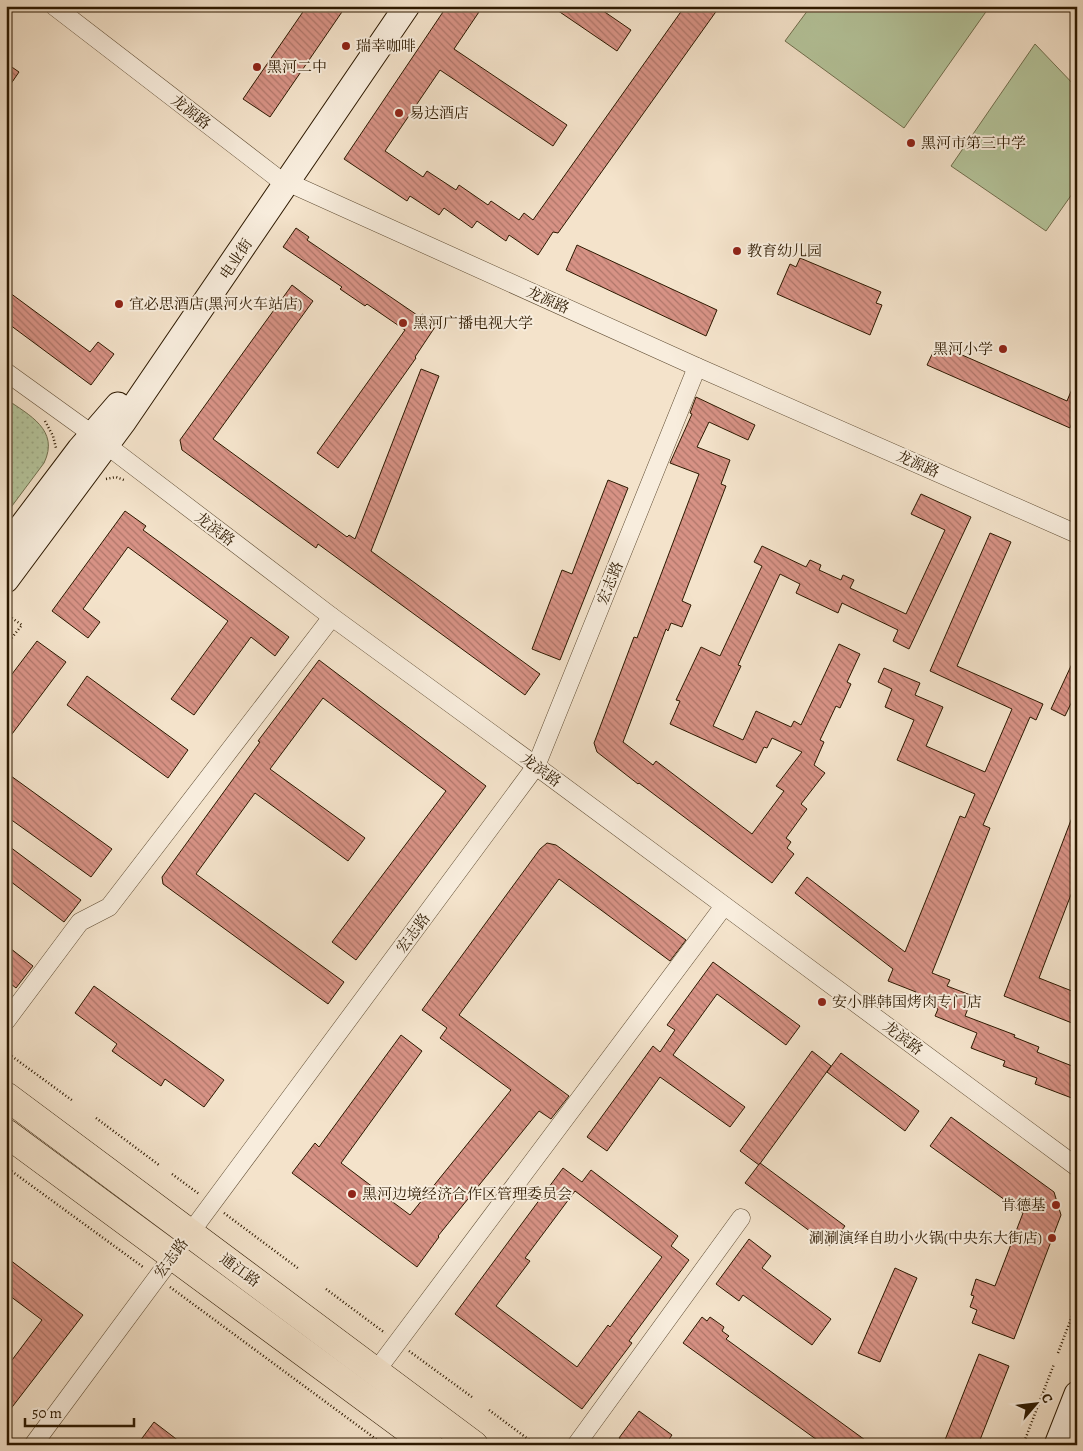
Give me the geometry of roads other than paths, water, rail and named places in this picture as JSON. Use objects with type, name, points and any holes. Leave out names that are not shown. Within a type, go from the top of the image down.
[{"type":"main road","name":"通江路","points":[[6,1096],[474,1445]]},
{"type":"main road","name":"通江路","points":[[6,1133],[429,1445]]},
{"type":"street","name":"龙源路","points":[[54,6],[282,180],[697,367],[1077,534]]},
{"type":"street","name":"电业街","points":[[282,180],[390,6]]},
{"type":"street","name":"电业街","points":[[6,580],[99,440],[112,414],[407,6]]},
{"type":"street","name":"宏志路","points":[[33,1445],[536,766],[697,367]]},
{"type":"street","name":"龙滨路","points":[[6,372],[99,440],[332,617],[1077,1167]]},
{"type":"street","name":"电业街","points":[[6,548],[99,440]]},
{"type":"street","points":[[6,1021],[80,922],[109,907],[332,617]]},
{"type":"street","points":[[376,1371],[724,906]]},
{"type":"street","points":[[576,1445],[741,1218]]},
{"type":"street","points":[[1057,1445],[1077,1394]]},
{"type":"place","name":"瑞幸咖啡","points":[[346,46]]},
{"type":"place","name":"黑河二中","points":[[257,67]]},
{"type":"place","name":"易达酒店","points":[[399,113]]},
{"type":"place","name":"黑河市第三中学","points":[[911,143]]},
{"type":"place","name":"教育幼儿园","points":[[737,251]]},
{"type":"place","name":"宜必思酒店(黑河火车站店)","points":[[119,304]]},
{"type":"place","name":"黑河广播电视大学","points":[[403,323]]},
{"type":"place","name":"黑河小学","points":[[1003,349]]},
{"type":"place","name":"安小胖韩国烤肉专门店","points":[[822,1002]]},
{"type":"place","name":"黑河边境经济合作区管理委员会","points":[[352,1194]]},
{"type":"place","name":"肯德基","points":[[1056,1205]]},
{"type":"place","name":"涮涮演绎自助小火锅(中央东大街店)","points":[[1052,1238]]}]
